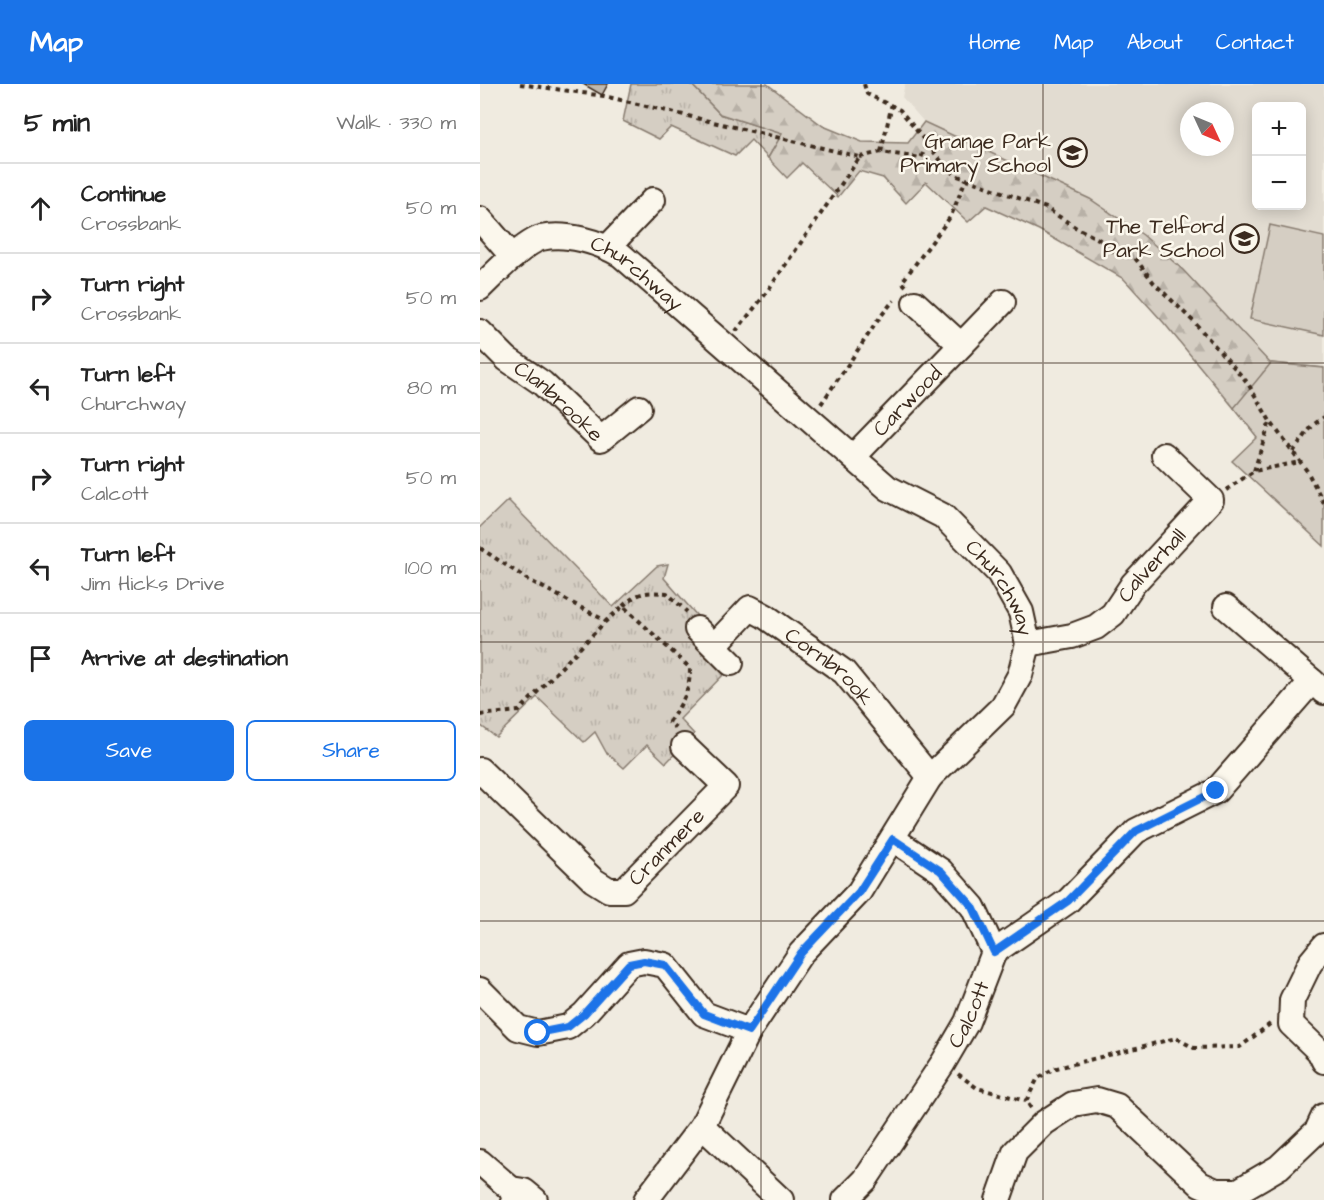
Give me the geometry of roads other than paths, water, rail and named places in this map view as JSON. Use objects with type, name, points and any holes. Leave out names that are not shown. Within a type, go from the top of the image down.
[{"type":"street","points":[[609,247],[653,200]]},
{"type":"street","points":[[480,219],[513,257]]},
{"type":"street","name":"Churchway","points":[[480,288],[513,257],[539,238],[574,237],[609,247],[888,488],[943,516],[999,573],[1021,612],[1028,644],[1020,675],[1003,706],[930,777],[859,892],[801,953],[749,1031],[702,1126],[646,1200]]},
{"type":"street","name":"Carwood","points":[[853,457],[1003,302]]},
{"type":"street","points":[[915,303],[961,345]]},
{"type":"street","name":"Clanbrooke","points":[[480,332],[507,359],[542,383],[601,439],[639,408]]},
{"type":"street","name":"Calverhall","points":[[1028,644],[1072,636],[1096,627],[1113,614],[1132,584],[1211,500],[1164,455]]},
{"type":"street","points":[[893,839],[941,871],[973,907],[994,952],[1068,901],[1136,831],[1216,791],[1318,687],[1227,607]]},
{"type":"street","name":"Cornbrook","points":[[715,645],[750,608],[765,616],[844,672],[930,777]]},
{"type":"street","points":[[697,629],[731,663]]},
{"type":"street","name":"Cranmere","points":[[480,770],[593,880],[609,890],[624,890],[726,786],[684,746]]},
{"type":"street","points":[[1324,946],[1310,963],[1293,1000],[1291,1024],[1319,1051],[1324,1061]]},
{"type":"street","name":"Calcott","points":[[845,1200],[865,1179],[943,1063],[967,1022],[994,952]]},
{"type":"street","points":[[480,990],[518,1028],[538,1033],[568,1027],[584,1014],[629,964],[644,961],[665,965],[704,1014],[749,1031]]},
{"type":"street","points":[[998,1200],[1015,1152],[1044,1123],[1073,1104],[1097,1100],[1117,1106],[1200,1184],[1216,1191],[1238,1191],[1279,1167],[1322,1128]]},
{"type":"street","points":[[702,1126],[781,1200]]},
{"type":"street","points":[[480,1162],[513,1195],[524,1191],[535,1200]]},
{"type":"place","name":"Grange Park Primary School","points":[[1072,153]]},
{"type":"place","name":"The Telford Park School","points":[[1245,238]]}]
